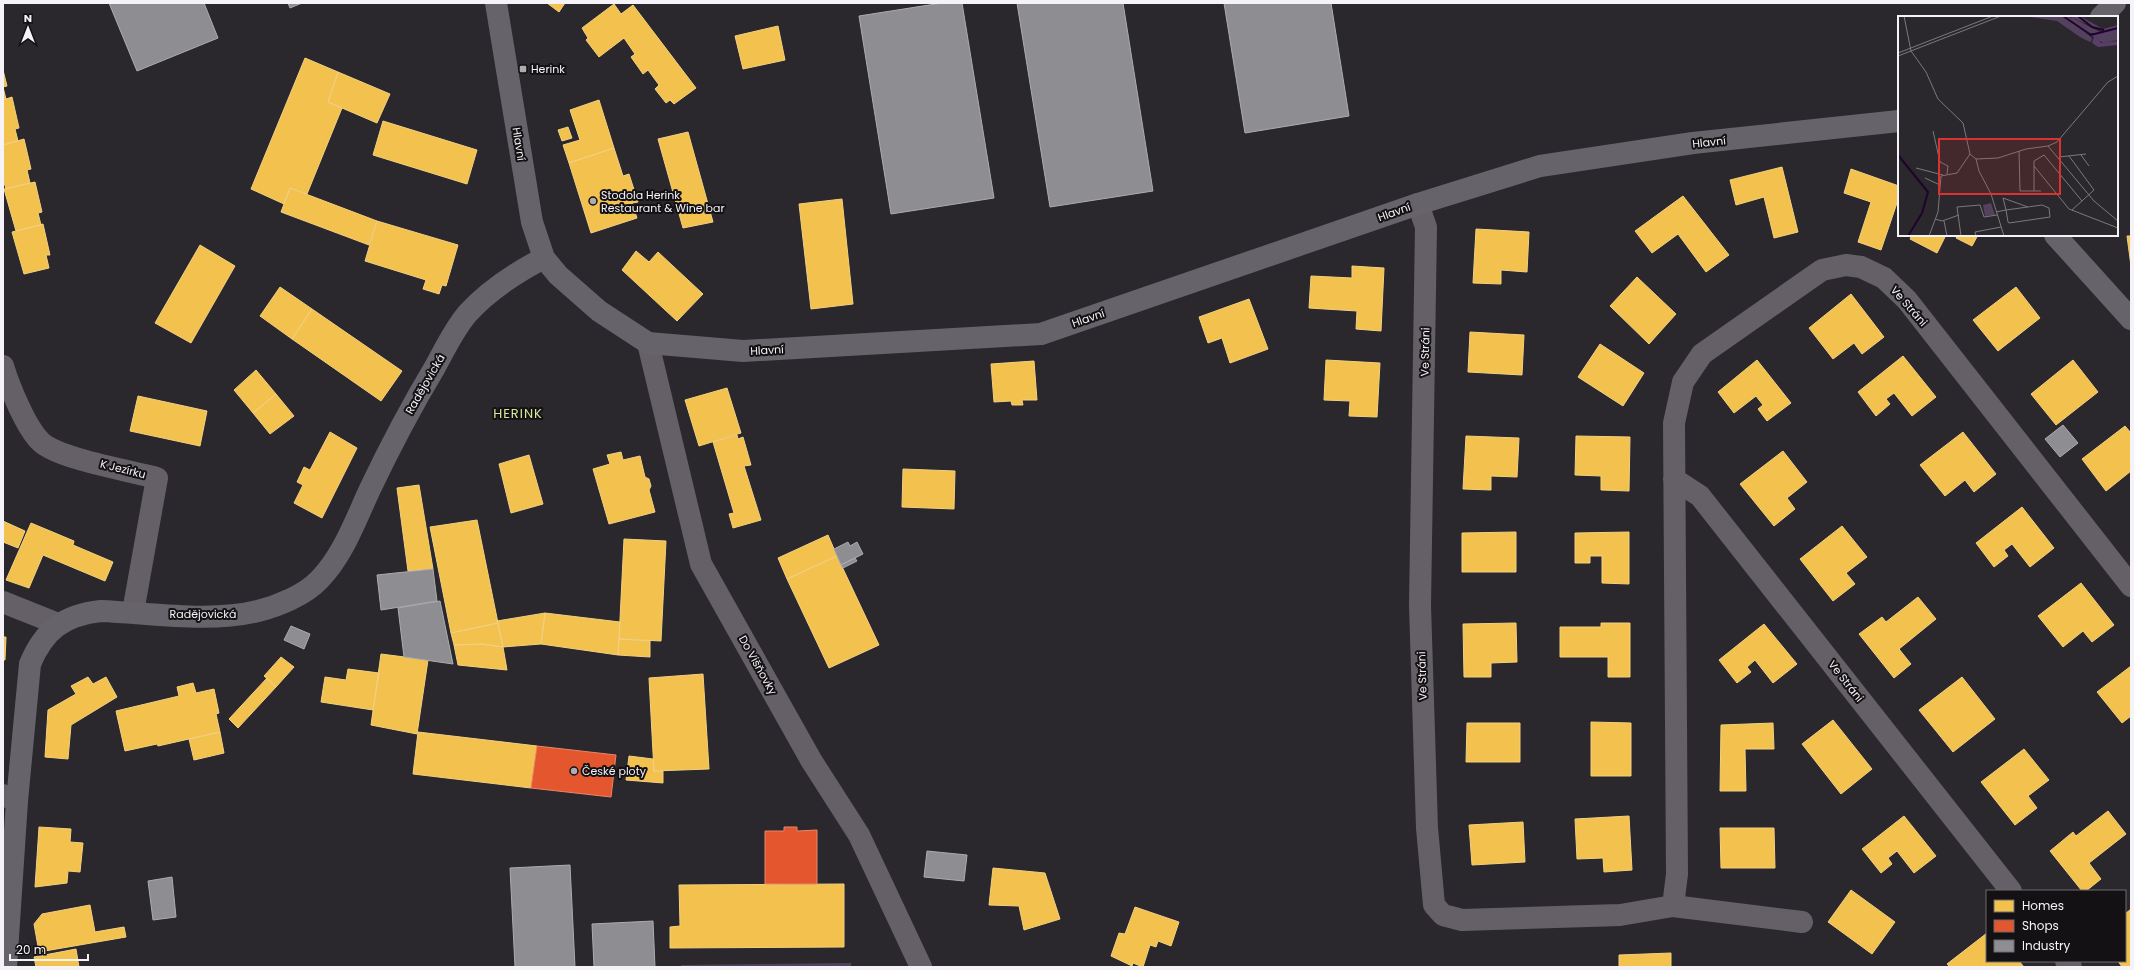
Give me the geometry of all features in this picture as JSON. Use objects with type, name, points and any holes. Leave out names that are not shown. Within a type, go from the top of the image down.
[{"type":"street","name":"Hlavní","points":[[496,3],[532,222],[544,258],[558,275],[599,311],[648,343],[743,351],[1040,334],[1418,204],[1540,166],[1694,143],[1898,121]]},
{"type":"street","points":[[2102,16],[2115,3]]},
{"type":"street","name":"Ve Stráni","points":[[1418,204],[1426,227],[1420,605],[1427,828],[1434,905],[1443,915],[1462,920],[1620,915],[1673,906],[1802,922]]},
{"type":"street","points":[[2056,236],[2131,319]]},
{"type":"street","name":"Radějovická","points":[[6,967],[10,798],[30,664],[36,649],[46,635],[58,624],[71,617],[86,612],[101,610],[219,617],[239,615],[281,603],[319,580],[331,565],[352,529],[396,434],[467,314],[485,295],[512,274],[544,258]]},
{"type":"street","name":"Ve Stráni","points":[[1673,906],[1677,874],[1674,423],[1683,382],[1702,354],[1822,270],[1846,265],[1862,267],[1884,278],[1907,300],[2131,586]]},
{"type":"street","name":"Do Višňovky","points":[[648,343],[701,564],[811,760],[859,835],[921,967]]},
{"type":"street","name":"K Jezírku","points":[[3,366],[12,391],[34,434],[46,446],[63,454],[157,478],[133,612]]},
{"type":"street","name":"Ve Stráni","points":[[1674,479],[1700,496],[2010,890]]},
{"type":"street","points":[[3,602],[58,624]]},
{"type":"shaded area","points":[[851,963],[851,966],[878,967],[681,967],[681,965]]},
{"type":"building: Homes","points":[[547,3],[565,3],[559,12]]},
{"type":"building: Homes","points":[[614,4],[621,14],[633,5],[696,88],[674,104],[670,100],[666,103],[655,89],[659,85],[648,70],[643,74],[631,57],[635,54],[624,38],[599,57],[586,40],[588,38],[582,28]]},
{"type":"building: Homes","points":[[778,26],[785,60],[743,69],[735,36]]},
{"type":"building: Homes","points":[[305,58],[338,72],[328,102],[342,108],[307,194],[290,188],[284,204],[251,189]]},
{"type":"building: Homes","points":[[3,70],[7,86],[3,87]]},
{"type":"building: Homes","points":[[338,72],[390,94],[377,123],[328,102]]},
{"type":"building: Homes","points":[[3,87],[6,99],[3,100]]},
{"type":"building: Homes","points":[[12,97],[19,128],[15,129],[18,141],[3,145],[3,100]]},
{"type":"building: Homes","points":[[599,100],[614,148],[569,163],[563,145],[580,140],[570,110]]},
{"type":"building: Homes","points":[[383,121],[477,150],[467,184],[373,155]]},
{"type":"building: Homes","points":[[568,127],[572,138],[562,141],[558,130]]},
{"type":"building: Homes","points":[[688,132],[713,222],[683,228],[658,139]]},
{"type":"building: Homes","points":[[24,139],[31,169],[27,170],[30,183],[6,189],[3,179],[3,145]]},
{"type":"building: Homes","points":[[614,148],[623,176],[629,174],[638,202],[632,203],[637,218],[591,233],[569,163]]},
{"type":"building: Homes","points":[[1782,167],[1798,232],[1774,238],[1764,197],[1736,205],[1730,180]]},
{"type":"building: Homes","points":[[1851,169],[1898,186],[1898,200],[1881,250],[1858,242],[1871,202],[1844,193]]},
{"type":"building: Homes","points":[[35,182],[42,212],[38,213],[41,225],[16,231],[4,189]]},
{"type":"building: Homes","points":[[290,188],[377,221],[369,245],[281,212]]},
{"type":"building: Homes","points":[[1683,196],[1729,255],[1706,272],[1678,234],[1652,253],[1635,231]]},
{"type":"building: Homes","points":[[842,199],[853,304],[811,309],[799,204]]},
{"type":"building: Homes","points":[[377,221],[458,245],[446,286],[442,285],[439,294],[423,289],[426,280],[365,261]]},
{"type":"building: Homes","points":[[43,224],[50,255],[46,255],[49,268],[24,274],[12,232]]},
{"type":"building: Homes","points":[[1476,229],[1529,232],[1527,272],[1501,270],[1501,284],[1473,283]]},
{"type":"building: Homes","points":[[1912,236],[1946,236],[1937,253],[1910,239]]},
{"type":"building: Homes","points":[[1957,236],[1977,236],[1972,246],[1956,238]]},
{"type":"building: Homes","points":[[2127,236],[2131,236],[2131,266]]},
{"type":"building: Homes","points":[[200,245],[235,266],[191,343],[155,323]]},
{"type":"building: Homes","points":[[636,251],[649,262],[658,252],[703,294],[677,321],[622,270]]},
{"type":"building: Homes","points":[[1352,266],[1384,268],[1381,331],[1356,329],[1357,311],[1309,308],[1311,276],[1352,278]]},
{"type":"building: Homes","points":[[1637,277],[1676,314],[1649,344],[1610,306]]},
{"type":"building: Homes","points":[[280,287],[312,309],[292,339],[260,316]]},
{"type":"building: Homes","points":[[2016,287],[2040,318],[1998,351],[1973,320]]},
{"type":"building: Homes","points":[[1851,294],[1884,337],[1862,354],[1854,343],[1833,359],[1809,328]]},
{"type":"building: Homes","points":[[1249,299],[1268,349],[1230,363],[1222,338],[1208,343],[1199,317]]},
{"type":"building: Homes","points":[[312,309],[402,371],[381,401],[292,339]]},
{"type":"building: Homes","points":[[1470,332],[1524,335],[1522,375],[1468,372]]},
{"type":"building: Homes","points":[[1600,344],[1644,373],[1623,406],[1578,377]]},
{"type":"building: Homes","points":[[1903,356],[1936,397],[1912,416],[1894,393],[1886,399],[1890,404],[1876,416],[1858,392]]},
{"type":"building: Homes","points":[[1326,360],[1380,363],[1377,417],[1349,416],[1350,401],[1324,400]]},
{"type":"building: Homes","points":[[1757,360],[1791,403],[1767,421],[1758,409],[1763,405],[1756,396],[1734,413],[1718,392]]},
{"type":"building: Homes","points":[[2073,360],[2098,392],[2056,425],[2031,394]]},
{"type":"building: Homes","points":[[1034,361],[1037,400],[1022,400],[1023,405],[1012,405],[1011,401],[994,402],[991,364]]},
{"type":"building: Homes","points":[[256,370],[276,394],[253,413],[234,390]]},
{"type":"building: Homes","points":[[727,388],[741,433],[699,446],[685,400]]},
{"type":"building: Homes","points":[[276,394],[294,416],[270,434],[253,413]]},
{"type":"building: Homes","points":[[138,396],[207,411],[200,446],[130,431]]},
{"type":"building: Homes","points":[[2125,426],[2131,433],[2131,471],[2106,491],[2082,459]]},
{"type":"building: Homes","points":[[330,432],[357,448],[322,518],[294,503],[303,485],[297,482],[304,467],[310,470]]},
{"type":"building: Homes","points":[[1963,432],[1996,474],[1974,492],[1965,480],[1945,496],[1920,465]]},
{"type":"building: Homes","points":[[737,435],[738,439],[743,437],[751,465],[744,466],[761,520],[733,528],[729,514],[734,513],[713,442]]},
{"type":"building: Homes","points":[[1466,436],[1519,438],[1517,477],[1491,476],[1491,490],[1463,489]]},
{"type":"building: Homes","points":[[1576,436],[1630,437],[1629,491],[1601,490],[1601,476],[1575,475]]},
{"type":"building: Homes","points":[[1783,451],[1807,482],[1787,498],[1795,509],[1774,526],[1740,484]]},
{"type":"building: Homes","points":[[621,452],[623,460],[640,456],[645,477],[649,479],[651,486],[649,490],[655,512],[609,524],[593,469],[610,464],[607,455]]},
{"type":"building: Homes","points":[[529,455],[543,504],[511,513],[499,464]]},
{"type":"building: Homes","points":[[903,469],[955,471],[954,509],[902,507]]},
{"type":"building: Homes","points":[[419,485],[433,569],[408,571],[397,488]]},
{"type":"building: Homes","points":[[2022,507],[2054,548],[2030,567],[2012,544],[2004,550],[2008,556],[1994,567],[1976,543]]},
{"type":"building: Homes","points":[[477,520],[498,623],[451,633],[430,527]]},
{"type":"building: Homes","points":[[3,521],[25,531],[18,548],[3,542]]},
{"type":"building: Homes","points":[[31,523],[74,541],[73,545],[113,562],[105,581],[43,555],[29,588],[6,580]]},
{"type":"building: Homes","points":[[1842,526],[1867,557],[1846,573],[1855,584],[1833,601],[1800,559]]},
{"type":"building: Homes","points":[[1516,532],[1516,572],[1462,572],[1462,533]]},
{"type":"building: Homes","points":[[1629,532],[1629,584],[1602,583],[1602,556],[1590,556],[1590,563],[1575,563],[1575,533]]},
{"type":"building: Homes","points":[[828,535],[837,556],[787,579],[778,558]]},
{"type":"building: Homes","points":[[624,539],[666,541],[661,641],[619,639]]},
{"type":"building: Homes","points":[[837,556],[879,645],[829,668],[787,579]]},
{"type":"building: Homes","points":[[2081,583],[2114,625],[2092,642],[2083,631],[2063,647],[2038,616]]},
{"type":"building: Homes","points":[[1918,597],[1936,619],[1899,649],[1911,664],[1894,678],[1859,634],[1882,617],[1886,622]]},
{"type":"building: Homes","points":[[545,613],[541,644],[503,647],[497,621]]},
{"type":"building: Homes","points":[[545,613],[620,622],[618,655],[541,644]]},
{"type":"building: Homes","points":[[498,623],[503,647],[482,644],[454,645],[451,633]]},
{"type":"building: Homes","points":[[1516,623],[1517,662],[1491,663],[1491,677],[1464,677],[1463,624]]},
{"type":"building: Homes","points":[[1601,623],[1630,623],[1630,677],[1608,677],[1608,657],[1560,657],[1560,627],[1601,627]]},
{"type":"building: Homes","points":[[1764,624],[1797,664],[1773,683],[1755,660],[1747,667],[1751,672],[1737,683],[1719,660]]},
{"type":"building: Homes","points":[[3,637],[6,637],[5,660],[3,660]]},
{"type":"building: Homes","points":[[619,639],[650,641],[650,657],[618,655]]},
{"type":"building: Homes","points":[[482,644],[503,647],[507,670],[458,665],[454,645]]},
{"type":"building: Homes","points":[[381,654],[428,660],[417,734],[371,725]]},
{"type":"building: Homes","points":[[281,657],[294,667],[276,687],[264,676]]},
{"type":"building: Homes","points":[[2131,666],[2131,716],[2122,723],[2097,692]]},
{"type":"building: Homes","points":[[348,669],[379,673],[373,710],[321,702],[325,677],[346,680]]},
{"type":"building: Homes","points":[[703,674],[709,769],[654,771],[649,678]]},
{"type":"building: Homes","points":[[88,677],[93,684],[106,677],[117,697],[71,725],[68,759],[45,757],[48,710],[76,694],[71,686]]},
{"type":"building: Homes","points":[[1962,677],[1995,719],[1953,752],[1919,710]]},
{"type":"building: Homes","points":[[267,678],[276,687],[238,728],[229,719]]},
{"type":"building: Homes","points":[[193,683],[196,693],[214,689],[219,713],[216,714],[220,732],[158,746],[157,744],[125,751],[116,711],[179,696],[177,687]]},
{"type":"building: Homes","points":[[1833,720],[1872,769],[1841,794],[1802,744]]},
{"type":"building: Homes","points":[[1591,722],[1631,723],[1631,776],[1591,776]]},
{"type":"building: Homes","points":[[1467,723],[1520,723],[1520,762],[1466,762]]},
{"type":"building: Homes","points":[[1773,723],[1774,749],[1745,749],[1746,791],[1720,791],[1721,725]]},
{"type":"building: Homes","points":[[220,732],[224,753],[194,760],[189,739]]},
{"type":"building: Homes","points":[[418,732],[537,746],[531,788],[413,774]]},
{"type":"building: Homes","points":[[2024,749],[2049,780],[2028,796],[2037,808],[2015,825],[1981,782]]},
{"type":"building: Homes","points":[[629,756],[653,759],[654,771],[663,771],[663,783],[626,780]]},
{"type":"building: Homes","points":[[2108,811],[2126,834],[2089,863],[2101,879],[2087,890],[2081,890],[2050,851],[2073,832],[2076,836]]},
{"type":"building: Homes","points":[[1629,816],[1632,870],[1604,872],[1603,858],[1577,859],[1575,819]]},
{"type":"building: Homes","points":[[1904,816],[1936,856],[1914,873],[1897,851],[1888,858],[1892,864],[1881,873],[1862,849]]},
{"type":"building: Homes","points":[[1523,822],[1525,862],[1472,865],[1469,825]]},
{"type":"building: Homes","points":[[39,827],[71,829],[70,842],[83,843],[80,872],[68,871],[67,883],[35,887]]},
{"type":"building: Homes","points":[[1720,828],[1774,828],[1775,868],[1721,868]]},
{"type":"building: Homes","points":[[993,868],[1045,873],[1060,919],[1024,930],[1019,906],[989,905]]},
{"type":"building: Homes","points":[[844,884],[844,947],[670,948],[670,927],[680,926],[679,885]]},
{"type":"building: Homes","points":[[1851,890],[1895,922],[1872,954],[1828,922]]},
{"type":"building: Homes","points":[[90,905],[95,932],[124,927],[126,937],[39,952],[34,924],[42,914]]},
{"type":"building: Homes","points":[[1135,907],[1179,922],[1171,946],[1158,941],[1156,947],[1150,945],[1143,967],[1133,963],[1132,966],[1111,956],[1119,933],[1125,934]]},
{"type":"building: Homes","points":[[2131,909],[2131,967],[2122,967],[2119,962],[2126,962],[2126,913]]},
{"type":"building: Homes","points":[[1986,934],[1986,962],[2020,962],[2024,967],[1985,967],[1984,965],[1982,967],[1950,967],[1947,964]]},
{"type":"building: Homes","points":[[76,949],[79,967],[36,967],[34,957]]},
{"type":"building: Homes","points":[[1671,953],[1671,967],[1619,967],[1619,955]]},
{"type":"building: Shops","points":[[537,746],[616,755],[611,797],[531,788]]},
{"type":"building: Shops","points":[[784,827],[797,827],[797,831],[817,830],[817,884],[765,884],[765,831],[784,831]]},
{"type":"building: Industry","points":[[109,3],[204,3],[218,38],[137,71]]},
{"type":"building: Industry","points":[[288,3],[302,3],[290,8]]},
{"type":"building: Industry","points":[[942,3],[962,3],[994,198],[891,214],[859,16]]},
{"type":"building: Industry","points":[[1017,3],[1123,3],[1153,191],[1050,207]]},
{"type":"building: Industry","points":[[1224,3],[1331,3],[1349,116],[1245,133]]},
{"type":"building: Industry","points":[[2063,425],[2078,443],[2060,457],[2045,439]]},
{"type":"building: Industry","points":[[848,542],[850,546],[857,542],[863,554],[841,565],[834,549]]},
{"type":"building: Industry","points":[[855,558],[857,561],[843,568],[841,565]]},
{"type":"building: Industry","points":[[433,569],[437,601],[381,610],[377,575]]},
{"type":"building: Industry","points":[[440,601],[453,664],[404,657],[398,608]]},
{"type":"building: Industry","points":[[291,626],[310,634],[304,649],[284,640]]},
{"type":"building: Industry","points":[[927,851],[967,855],[964,881],[924,877]]},
{"type":"building: Industry","points":[[570,865],[575,967],[515,967],[510,868]]},
{"type":"building: Industry","points":[[172,877],[176,917],[153,920],[148,881]]},
{"type":"building: Industry","points":[[653,921],[655,967],[594,967],[592,924]]},
{"type":"place","name":"Herink","points":[[523,69]]},
{"type":"place","name":"Stodola Herink Restaurant & Wine bar","points":[[593,201]]},
{"type":"place","name":"České ploty","points":[[574,771]]},
{"type":"district","name":"HERINK","points":[[518,413]]}]
